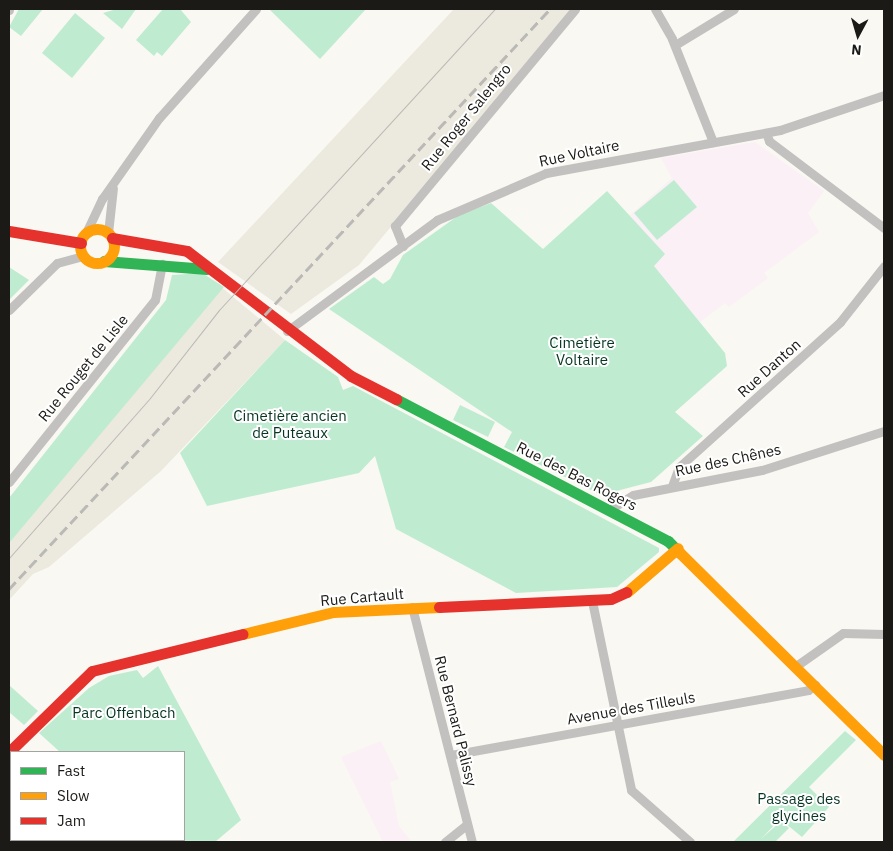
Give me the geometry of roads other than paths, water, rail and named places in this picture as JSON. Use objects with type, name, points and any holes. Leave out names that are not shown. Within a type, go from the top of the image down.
[{"type":"street","points":[[83,256],[83,238],[102,199],[129,159],[256,9]]},
{"type":"street","name":"Rue Roger Salengro","points":[[403,246],[395,226],[575,9]]},
{"type":"street","points":[[654,9],[675,45],[713,142]]},
{"type":"street","points":[[675,45],[734,9]]},
{"type":"street","name":"Rue Voltaire","points":[[287,331],[456,209],[546,172],[766,133],[884,95]]},
{"type":"street","points":[[766,133],[768,141],[884,228]]},
{"type":"street","points":[[9,310],[56,263],[83,256],[95,263],[104,261],[114,249],[110,236],[111,192],[129,159]]},
{"type":"street","points":[[9,231],[83,238],[94,230],[110,236]]},
{"type":"street","name":"Rue des Bas Rogers","points":[[110,236],[187,251],[218,273],[287,331],[351,376],[609,510],[678,548],[884,755]]},
{"type":"street","name":"Rue des Bas Rogers","points":[[104,261],[198,265],[218,273]]},
{"type":"street","name":"Rue Rouget de Lisle","points":[[9,482],[155,300],[162,264]]},
{"type":"street","name":"Rue Danton","points":[[672,486],[679,467],[840,322],[884,266]]},
{"type":"street","name":"Rue des Chênes","points":[[609,510],[629,496],[672,486],[762,470],[884,431]]},
{"type":"street","name":"Rue Cartault","points":[[10,751],[92,671],[333,612],[592,600],[630,591],[678,548]]},
{"type":"street","points":[[592,600],[615,725],[631,790],[690,842]]},
{"type":"street","name":"Rue Bernard Palissy","points":[[409,607],[451,755],[472,842]]},
{"type":"street","points":[[796,666],[843,633],[884,634]]},
{"type":"street","name":"Avenue des Tilleuls","points":[[451,755],[808,690],[815,685]]},
{"type":"street","points":[[445,842],[467,824]]},
{"type":"tram line","points":[[9,558],[150,398],[219,310],[495,9]]},
{"type":"railway","points":[[9,589],[550,9]]},
{"type":"park label","name":"Cimetière Voltaire","points":[[582,350]]},
{"type":"park label","name":"Cimetière ancien de Puteaux","points":[[290,424]]},
{"type":"park label","name":"Parc Offenbach","points":[[124,713]]},
{"type":"park label","name":"Passage des glycines","points":[[799,806]]}]
